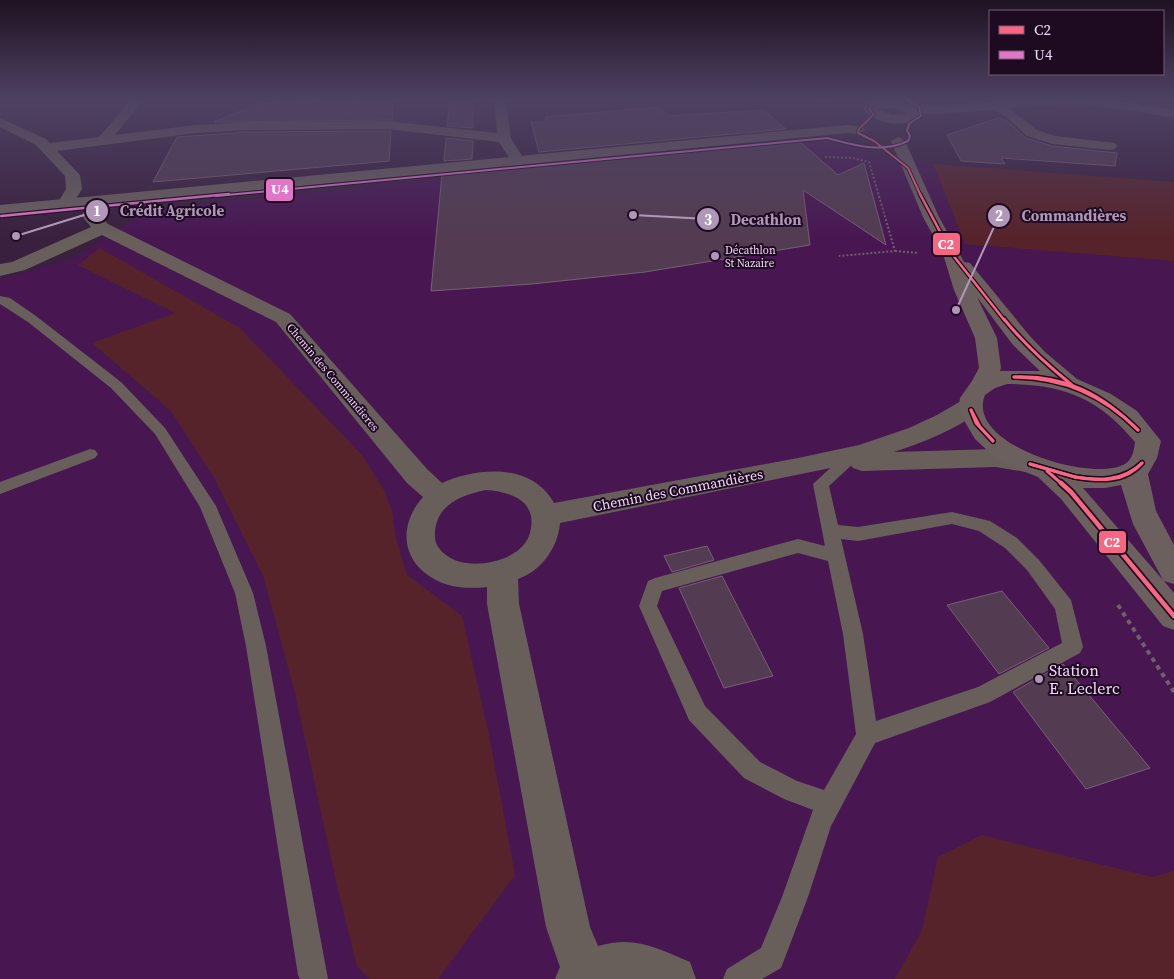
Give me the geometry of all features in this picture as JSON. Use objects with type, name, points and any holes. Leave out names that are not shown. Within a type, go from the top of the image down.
[{"type":"main road","points":[[0,210],[681,146]]},
{"type":"main road","points":[[880,146],[908,168]]},
{"type":"main road","points":[[901,146],[908,168],[931,218],[952,254],[1021,340],[1049,367],[1072,385]]},
{"type":"main road","points":[[952,254],[964,290],[986,338],[990,368],[976,396],[978,425],[997,445],[1036,467],[1071,492],[1174,616]]},
{"type":"main road","points":[[976,396],[1005,377],[1037,377],[1072,385],[1103,399],[1128,417],[1148,441],[1146,456],[1134,472],[1111,479],[1080,479],[1036,467]]},
{"type":"main road","points":[[1134,472],[1134,488],[1154,538],[1174,572]]},
{"type":"street","points":[[45,146],[72,175],[74,189],[65,204]]},
{"type":"street","points":[[47,148],[62,146]]},
{"type":"street","points":[[509,146],[518,161]]},
{"type":"street","points":[[0,270],[18,266],[102,228],[90,216],[97,201]]},
{"type":"street","name":"Chemin des Commandieres","points":[[102,228],[284,318],[417,476],[440,496]]},
{"type":"street","name":"Chemin des Commandières","points":[[546,515],[811,465],[913,437],[953,418],[976,396]]},
{"type":"street","name":"Chemin des Commandières","points":[[811,465],[996,458],[1036,467]]},
{"type":"street","points":[[486,480],[506,482],[525,488],[538,500],[546,515],[546,532],[538,548],[523,563],[502,573],[469,577],[446,571],[430,560],[420,543],[420,526],[427,510],[440,496],[459,486],[486,480]]},
{"type":"street","points":[[502,573],[503,604],[568,927],[581,976],[614,965],[644,966],[673,979]]},
{"type":"lane","points":[[0,300],[6,301],[32,319],[116,384],[160,431],[208,506],[244,593],[256,646],[314,979]]},
{"type":"lane","points":[[0,488],[90,454]]},
{"type":"lane","points":[[737,979],[771,958],[820,821],[868,735],[853,634],[821,484],[846,463]]},
{"type":"lane","points":[[832,531],[858,534],[952,518],[984,526],[1011,543],[1033,565],[1064,606],[1073,647],[983,696],[868,735]]},
{"type":"lane","points":[[830,804],[792,791],[752,770],[697,713],[648,606],[655,586],[798,546],[836,556]]},
{"type":"path","points":[[820,157],[853,158],[869,162],[895,250]]},
{"type":"path","points":[[839,256],[895,250],[923,253]]},
{"type":"shaded area","points":[[764,146],[854,146],[871,154],[933,164],[965,244],[1174,261],[1174,979],[0,979],[0,279],[73,259],[149,209]]},
{"type":"shaded area","points":[[933,164],[1174,182],[1174,261],[965,244]]},
{"type":"shaded area","points":[[100,248],[240,328],[361,454],[384,490],[392,511],[396,539],[407,575],[462,616],[489,735],[515,875],[438,979],[369,979],[357,966],[338,890],[295,693],[263,575],[215,479],[171,411],[92,343],[175,313],[78,265]]},
{"type":"shaded area","points":[[982,835],[1152,877],[1174,871],[1174,979],[895,979],[922,930],[938,857]]},
{"type":"building","points":[[172,146],[390,146],[389,161],[153,182]]},
{"type":"building","points":[[445,146],[473,146],[472,159],[444,161]]},
{"type":"building","points":[[537,146],[607,146],[539,152]]},
{"type":"building","points":[[742,146],[804,146],[838,175],[864,163],[886,245],[803,190],[810,245],[645,272],[532,284],[431,291],[442,174],[472,171],[472,173]]},
{"type":"building","points":[[953,146],[1051,146],[1117,153],[1115,166],[1001,158],[1005,164],[961,161]]},
{"type":"building","points":[[707,546],[714,560],[672,572],[664,556]]},
{"type":"building","points":[[722,576],[773,676],[724,688],[679,588]]},
{"type":"building","points":[[1002,591],[1049,648],[999,674],[947,605]]},
{"type":"building","points":[[1063,664],[1150,768],[1086,789],[1013,692]]},
{"type":"transit line","name":"U4","points":[[1,216],[746,146]]},
{"type":"transit line","name":"U4","points":[[856,146],[879,148],[897,146]]},
{"type":"transit line","name":"C2","points":[[880,146],[908,168],[931,217],[952,254],[1021,340],[1049,367],[1072,385]]},
{"type":"transit line","name":"C2","points":[[1014,377],[1032,376],[1049,378],[1082,389],[1112,407],[1138,430]]},
{"type":"transit line","name":"C2","points":[[1014,377],[1032,377],[1049,380],[1082,390],[1112,407],[1138,430]]},
{"type":"transit line","name":"C2","points":[[971,410],[980,427],[993,441]]},
{"type":"transit line","name":"C2","points":[[971,410],[976,423],[993,441]]},
{"type":"transit line","name":"C2","points":[[1075,477],[1111,478],[1128,473],[1142,463]]},
{"type":"transit line","name":"C2","points":[[1075,477],[1102,480],[1121,478],[1129,475],[1142,463]]},
{"type":"transit line","name":"C2","points":[[1030,464],[1075,477]]},
{"type":"transit line","name":"C2","points":[[1030,464],[1075,477]]},
{"type":"transit line","name":"C2","points":[[1047,471],[1071,492],[1174,616]]},
{"type":"place","name":"Decathlon","points":[[633,215]]},
{"type":"place","name":"Crédit Agricole","points":[[16,236]]},
{"type":"place","name":"Décathlon St Nazaire","points":[[715,256]]},
{"type":"place","name":"Commandières","points":[[956,310]]},
{"type":"place","name":"Station E. Leclerc","points":[[1039,679]]}]
